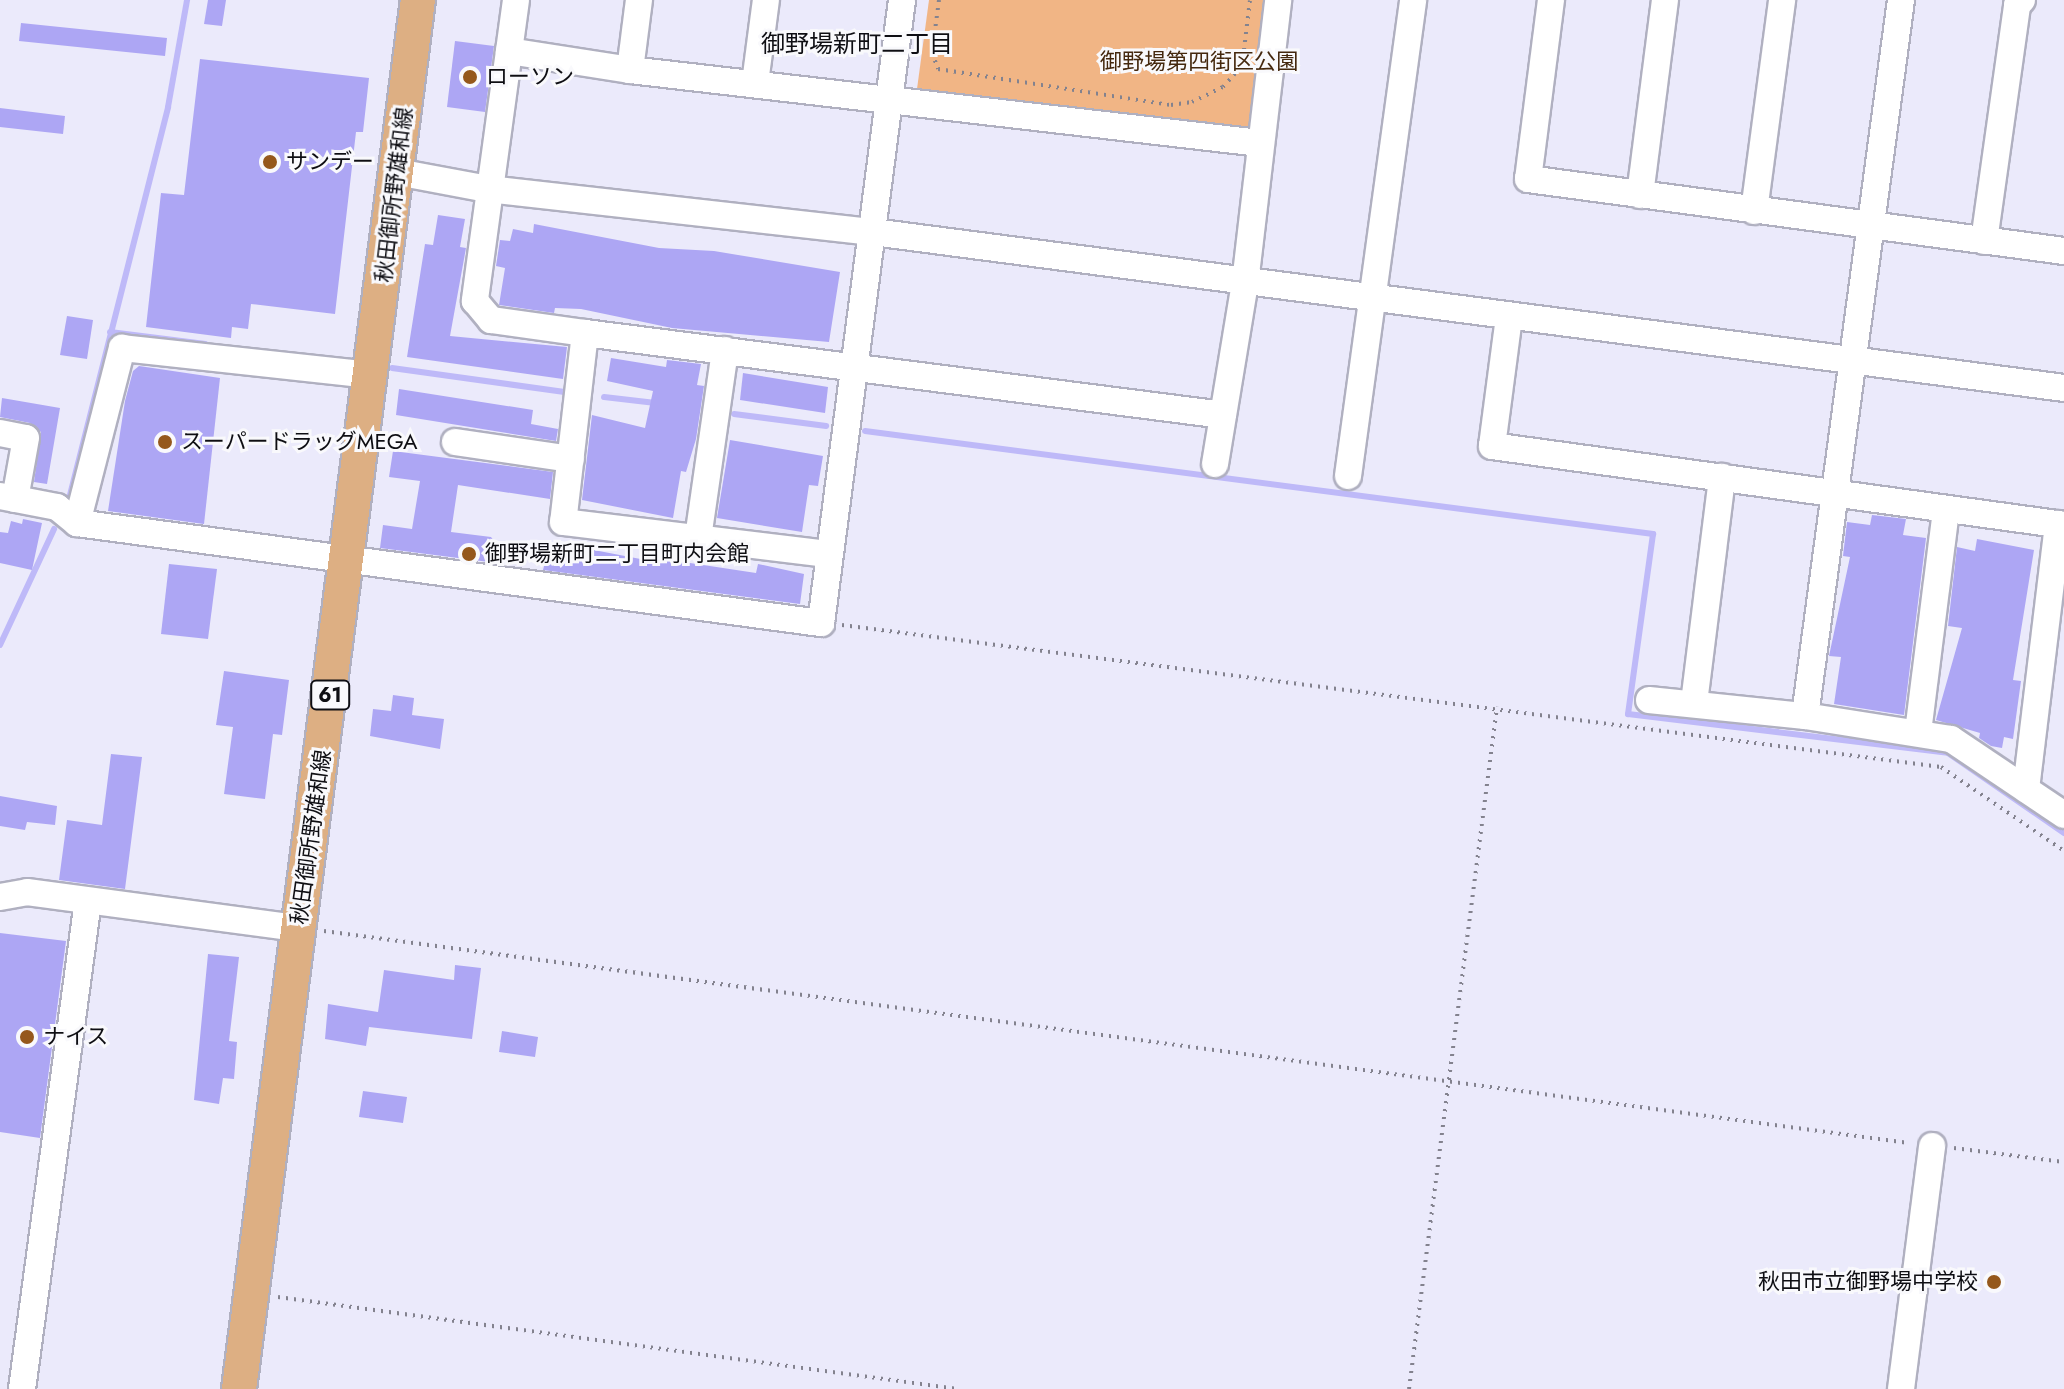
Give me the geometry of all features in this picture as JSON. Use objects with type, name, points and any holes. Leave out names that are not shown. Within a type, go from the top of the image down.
[{"type":"main road","name":"秋田御所野雄和線","points":[[239,1389],[348,562],[418,0]]},
{"type":"street","points":[[516,0],[475,301],[491,320],[1223,415]]},
{"type":"street","points":[[630,70],[639,0]]},
{"type":"street","points":[[755,83],[766,0]]},
{"type":"street","points":[[0,433],[26,438],[7,497],[57,507],[77,523],[348,562],[821,623],[902,0]]},
{"type":"street","points":[[1215,464],[1245,283],[1278,0]]},
{"type":"street","points":[[1348,476],[1413,0]]},
{"type":"street","points":[[1551,0],[1528,179],[2064,251]]},
{"type":"street","points":[[1640,195],[1665,0]]},
{"type":"street","points":[[1754,211],[1782,0]]},
{"type":"street","points":[[1805,716],[1868,226],[1901,0]]},
{"type":"street","points":[[1984,241],[2017,5],[2022,0]]},
{"type":"street","points":[[509,51],[630,70],[1260,143]]},
{"type":"street","points":[[397,172],[488,189],[873,232],[2064,388]]},
{"type":"street","points":[[1509,317],[1492,446],[2061,524],[2026,789]]},
{"type":"street","points":[[585,333],[563,522],[829,554]]},
{"type":"street","points":[[77,523],[122,348],[372,375]]},
{"type":"street","points":[[698,538],[725,350]]},
{"type":"street","points":[[455,442],[571,459]]},
{"type":"street","points":[[1694,703],[1722,477]]},
{"type":"street","points":[[1918,732],[1946,510]]},
{"type":"street","points":[[1649,700],[1805,716],[1951,739],[2064,815]]},
{"type":"street","points":[[0,897],[27,892],[298,928]]},
{"type":"street","points":[[22,1389],[88,900]]},
{"type":"street","points":[[1901,1389],[1932,1146]]},
{"type":"path","points":[[939,0],[932,53],[938,69],[1171,105],[1192,102],[1223,87],[1242,66],[1250,0]]},
{"type":"path","points":[[821,623],[1497,707],[1941,767],[2064,851]]},
{"type":"path","points":[[1409,1389],[1497,707]]},
{"type":"path","points":[[298,928],[2064,1162]]},
{"type":"path","points":[[253,1294],[958,1389]]},
{"type":"green space","name":"御野場第四街区公園","points":[[929,0],[1269,0],[1252,131],[917,89]]},
{"type":"building","points":[[208,0],[226,0],[222,26],[204,24]]},
{"type":"building","points":[[21,23],[167,38],[165,56],[19,41]]},
{"type":"building","name":"ローソン","points":[[455,41],[494,46],[485,112],[447,107]]},
{"type":"building","name":"サンデー","points":[[200,59],[369,78],[363,132],[356,132],[335,314],[251,304],[248,329],[232,327],[231,338],[146,327],[161,193],[184,195]]},
{"type":"building","points":[[0,108],[65,116],[63,134],[0,127]]},
{"type":"building","points":[[438,215],[465,219],[460,247],[466,248],[450,336],[567,347],[563,379],[407,357],[425,244],[433,245]]},
{"type":"building","points":[[534,224],[659,248],[714,251],[840,272],[829,342],[672,328],[581,309],[555,308],[554,313],[499,305],[505,268],[496,266],[500,240],[510,241],[513,229],[533,233]]},
{"type":"building","points":[[67,316],[93,320],[87,359],[60,355]]},
{"type":"building","points":[[611,358],[666,367],[667,360],[701,364],[697,385],[704,386],[696,439],[686,472],[681,471],[673,518],[582,500],[592,415],[645,428],[653,391],[607,381]]},
{"type":"building","name":"スーパードラッグMEGA","points":[[139,366],[220,378],[204,524],[108,511],[125,401],[133,371]]},
{"type":"building","points":[[743,373],[828,387],[825,413],[740,400]]},
{"type":"building","points":[[399,389],[533,410],[531,424],[558,429],[556,441],[396,415]]},
{"type":"building","points":[[2,398],[60,408],[47,484],[34,482],[41,432],[30,423],[0,417]]},
{"type":"building","points":[[730,440],[823,456],[818,486],[809,485],[802,532],[717,518]]},
{"type":"building","points":[[393,451],[553,472],[550,499],[458,485],[451,532],[491,537],[499,548],[497,563],[380,548],[383,525],[412,529],[420,481],[389,477]]},
{"type":"building","points":[[1872,515],[1906,519],[1903,535],[1926,538],[1904,715],[1834,704],[1841,657],[1829,656],[1850,557],[1843,556],[1847,522],[1870,525]]},
{"type":"building","points":[[23,519],[42,523],[32,570],[0,563],[0,532],[8,533],[11,521],[22,524]]},
{"type":"building","points":[[1977,539],[2034,550],[2013,680],[2021,681],[2013,739],[2004,737],[2002,748],[1991,746],[1979,738],[1980,733],[1936,720],[1962,628],[1948,626],[1957,547],[1975,551]]},
{"type":"building","points":[[573,546],[656,562],[657,558],[756,573],[758,564],[804,574],[800,604],[543,570],[546,559],[571,564]]},
{"type":"building","points":[[169,564],[217,569],[208,639],[161,634]]},
{"type":"building","points":[[224,671],[289,680],[282,735],[273,734],[265,799],[224,794],[233,727],[216,725]]},
{"type":"building","points":[[393,695],[414,698],[412,715],[444,719],[440,749],[370,736],[373,709],[391,711]]},
{"type":"building","points":[[111,754],[142,757],[125,889],[59,880],[67,820],[102,825]]},
{"type":"building","points":[[0,796],[57,806],[55,825],[27,822],[25,830],[0,826]]},
{"type":"building","name":"ナイス","points":[[0,933],[66,941],[40,1138],[0,1132]]},
{"type":"building","points":[[208,954],[239,957],[229,1041],[237,1042],[234,1079],[223,1078],[219,1104],[194,1100]]},
{"type":"building","points":[[455,965],[481,968],[472,1039],[369,1027],[366,1046],[325,1039],[328,1004],[378,1012],[384,970],[454,980]]},
{"type":"building","points":[[502,1031],[538,1037],[535,1057],[499,1052]]},
{"type":"building","points":[[363,1091],[407,1097],[403,1123],[359,1117]]},
{"type":"waterway","points":[[70,495],[168,107],[187,0]]},
{"type":"waterway","points":[[110,332],[205,344]]},
{"type":"waterway","points":[[392,368],[566,392]]},
{"type":"waterway","points":[[604,397],[656,403]]},
{"type":"waterway","points":[[734,414],[826,426]]},
{"type":"waterway","points":[[865,431],[1653,534],[1628,714],[1948,753],[2064,833]]},
{"type":"waterway","points":[[0,645],[54,529]]},
{"type":"place","name":"ローソン","points":[[470,77]]},
{"type":"place","name":"サンデー","points":[[270,162]]},
{"type":"place","name":"スーパードラッグMEGA","points":[[165,442]]},
{"type":"place","name":"御野場新町二丁目町内会館","points":[[469,554]]},
{"type":"place","name":"ナイス","points":[[27,1037]]},
{"type":"place","name":"秋田市立御野場中学校","points":[[1994,1282]]},
{"type":"district","name":"御野場新町二丁目","points":[[857,44]]}]
